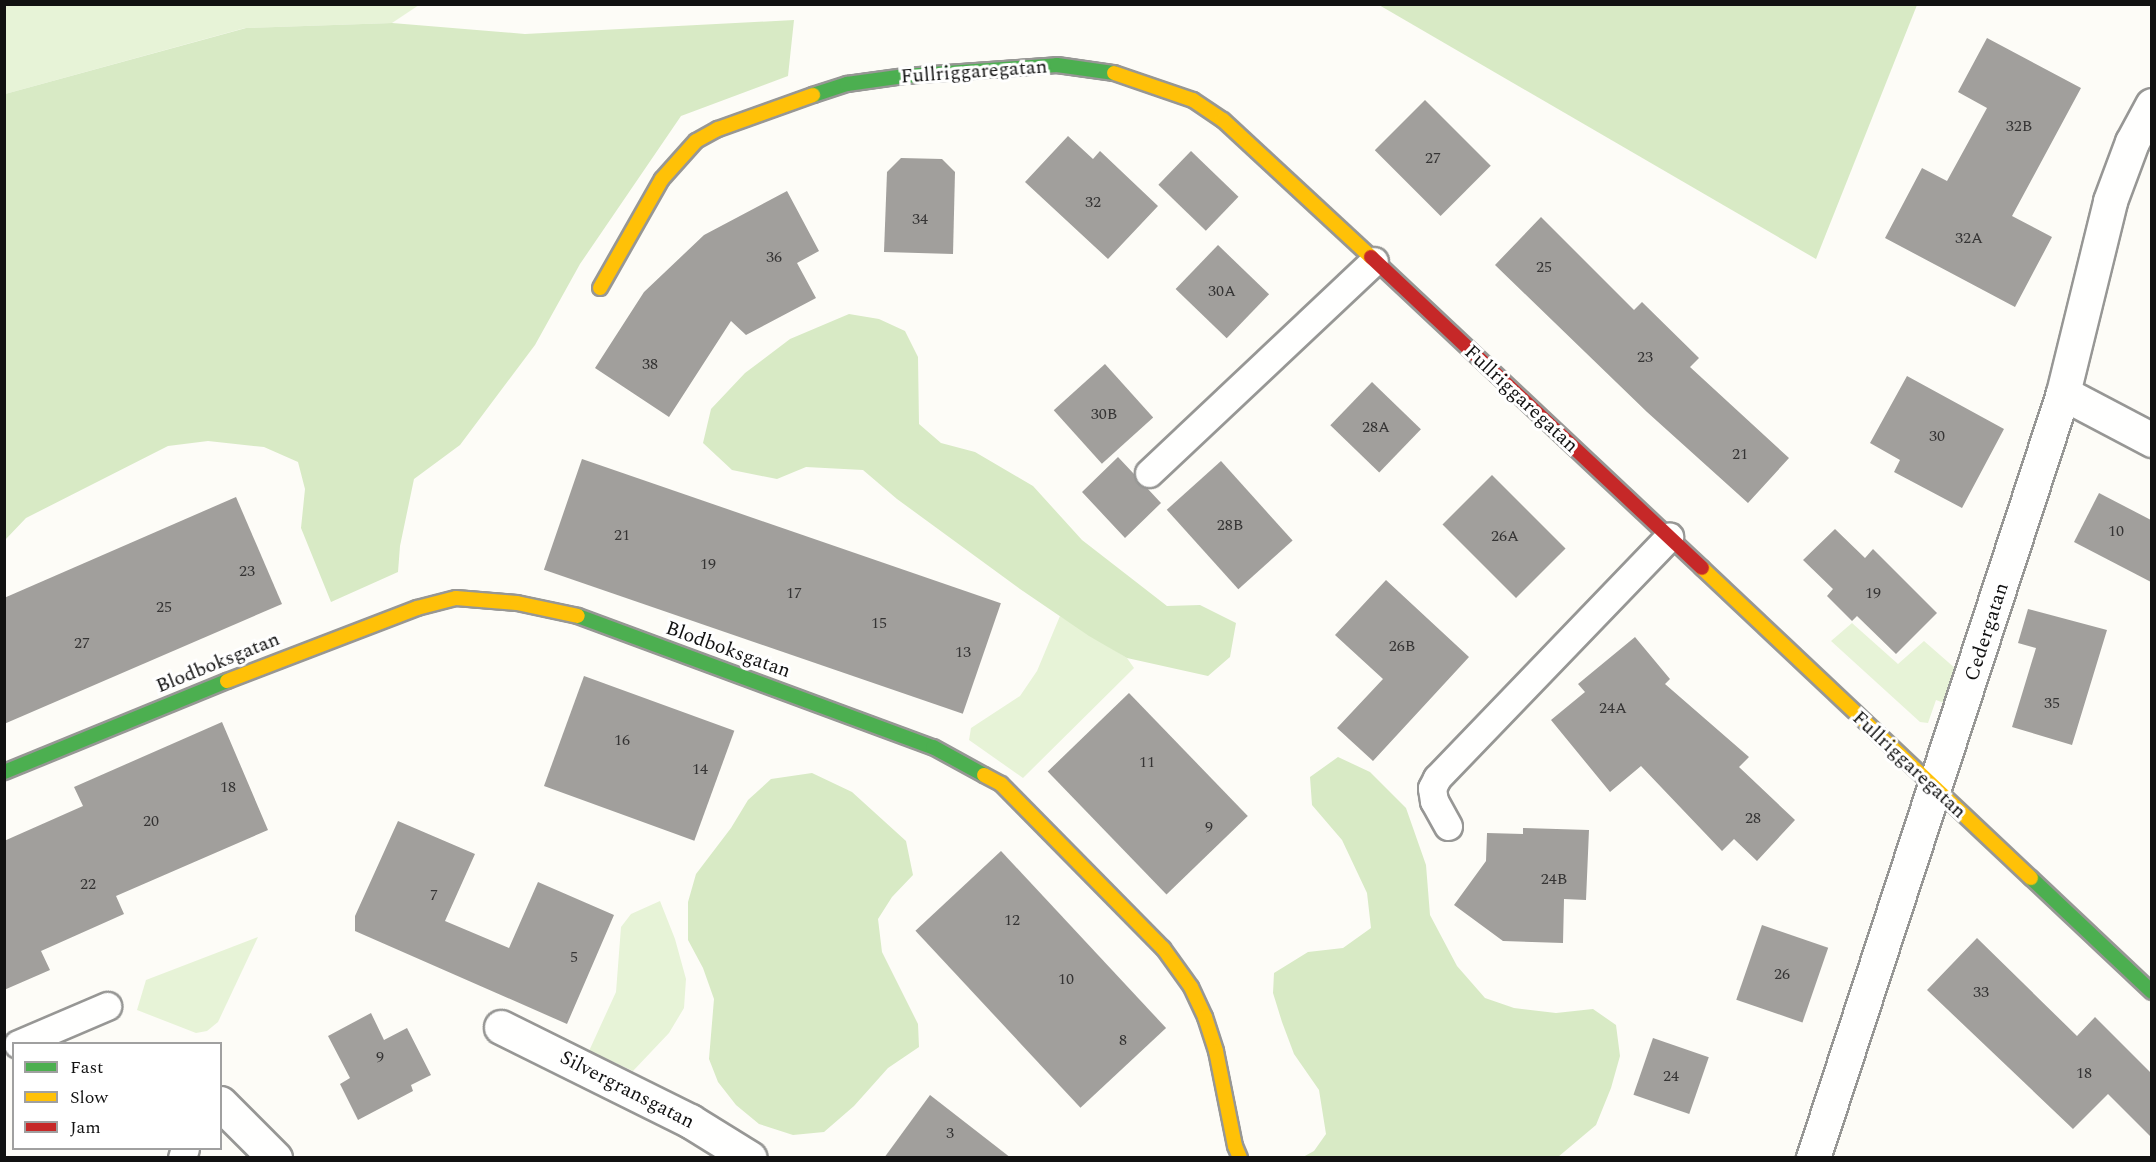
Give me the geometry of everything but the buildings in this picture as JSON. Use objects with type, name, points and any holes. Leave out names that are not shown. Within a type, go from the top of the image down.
[{"type":"street","name":"Fullriggaregatan","points":[[600,288],[662,179],[689,147],[718,129],[847,84],[905,76],[1057,65],[1117,73],[1193,100],[1223,120],[1252,146],[2151,992]]},
{"type":"street","name":"Cedergatan","points":[[1813,1158],[2063,393],[2110,201],[2132,142],[2151,105]]},
{"type":"street","points":[[2063,393],[2151,440]]},
{"type":"street","name":"Blodboksgatan","points":[[4,772],[305,649],[417,608],[456,598],[517,603],[572,614],[933,747],[1001,784],[1170,956],[1191,987],[1205,1017],[1216,1051],[1232,1154]]},
{"type":"street","name":"Silvergransgatan","points":[[501,1027],[690,1121],[750,1158]]},
{"type":"street","points":[[222,1105],[275,1158]]},
{"type":"lane","points":[[1149,474],[1374,261]]},
{"type":"lane","points":[[1448,826],[1434,801],[1432,788],[1437,778],[1669,537]]},
{"type":"lane","points":[[23,1042],[107,1006]]},
{"type":"green space","points":[[5,5],[419,5],[392,23],[245,28],[5,94]]},
{"type":"green space","points":[[1379,5],[1917,5],[1816,259]]},
{"type":"green space","points":[[794,20],[788,76],[681,116],[580,264],[535,345],[460,445],[414,479],[400,546],[398,572],[331,602],[301,528],[305,489],[298,462],[264,447],[208,441],[168,446],[26,518],[5,540],[5,94],[246,28],[392,23],[525,34]]},
{"type":"green space","points":[[849,314],[879,319],[905,331],[918,357],[919,424],[941,443],[975,452],[1033,486],[1082,540],[1167,606],[1200,605],[1236,623],[1230,657],[1208,676],[1127,658],[1089,636],[1020,589],[897,499],[863,470],[806,467],[777,479],[732,470],[703,443],[711,409],[745,373],[790,339]]},
{"type":"green space","points":[[1060,616],[1127,658],[1134,668],[1023,778],[969,740],[971,728],[1020,696],[1037,671]]},
{"type":"green space","points":[[1852,623],[1898,664],[1924,641],[1956,669],[1944,703],[1936,700],[1928,723],[1920,722],[1831,641]]},
{"type":"green space","points":[[1338,757],[1370,772],[1406,808],[1426,865],[1430,915],[1457,966],[1485,998],[1514,1008],[1556,1013],[1593,1009],[1616,1025],[1620,1056],[1611,1088],[1596,1125],[1558,1157],[1303,1157],[1314,1151],[1326,1134],[1319,1090],[1294,1054],[1282,1022],[1273,993],[1274,973],[1308,952],[1343,948],[1371,928],[1367,893],[1342,840],[1312,805],[1310,777]]},
{"type":"green space","points":[[812,773],[852,792],[906,841],[913,875],[892,897],[878,919],[882,952],[918,1024],[919,1047],[888,1068],[854,1106],[824,1132],[793,1135],[759,1124],[736,1105],[718,1082],[709,1059],[714,999],[703,968],[688,940],[688,902],[696,874],[731,828],[748,800],[771,779]]},
{"type":"green space","points":[[660,901],[675,939],[686,979],[684,1008],[669,1033],[633,1071],[589,1051],[616,992],[621,927],[631,914]]},
{"type":"green space","points":[[258,937],[218,1022],[207,1031],[196,1033],[137,1010],[146,980]]},
{"type":"traffic: fast","points":[[813,95],[847,84],[905,76],[1057,65],[1114,73]]},
{"type":"traffic: fast","points":[[578,616],[933,747],[984,775]]},
{"type":"traffic: fast","points":[[4,772],[227,681]]},
{"type":"traffic: fast","points":[[2031,878],[2152,992]]},
{"type":"traffic: slow","points":[[1114,73],[1193,100],[1223,120],[1371,257]]},
{"type":"traffic: slow","points":[[600,288],[662,179],[696,141],[718,129],[813,95]]},
{"type":"traffic: slow","points":[[1702,568],[2031,878]]},
{"type":"traffic: slow","points":[[227,681],[417,608],[456,598],[517,603],[578,616]]},
{"type":"traffic: slow","points":[[984,775],[1001,784],[1163,948],[1191,987],[1205,1017],[1216,1051],[1235,1146],[1240,1158]]},
{"type":"traffic: jam","points":[[1371,257],[1702,568]]}]
